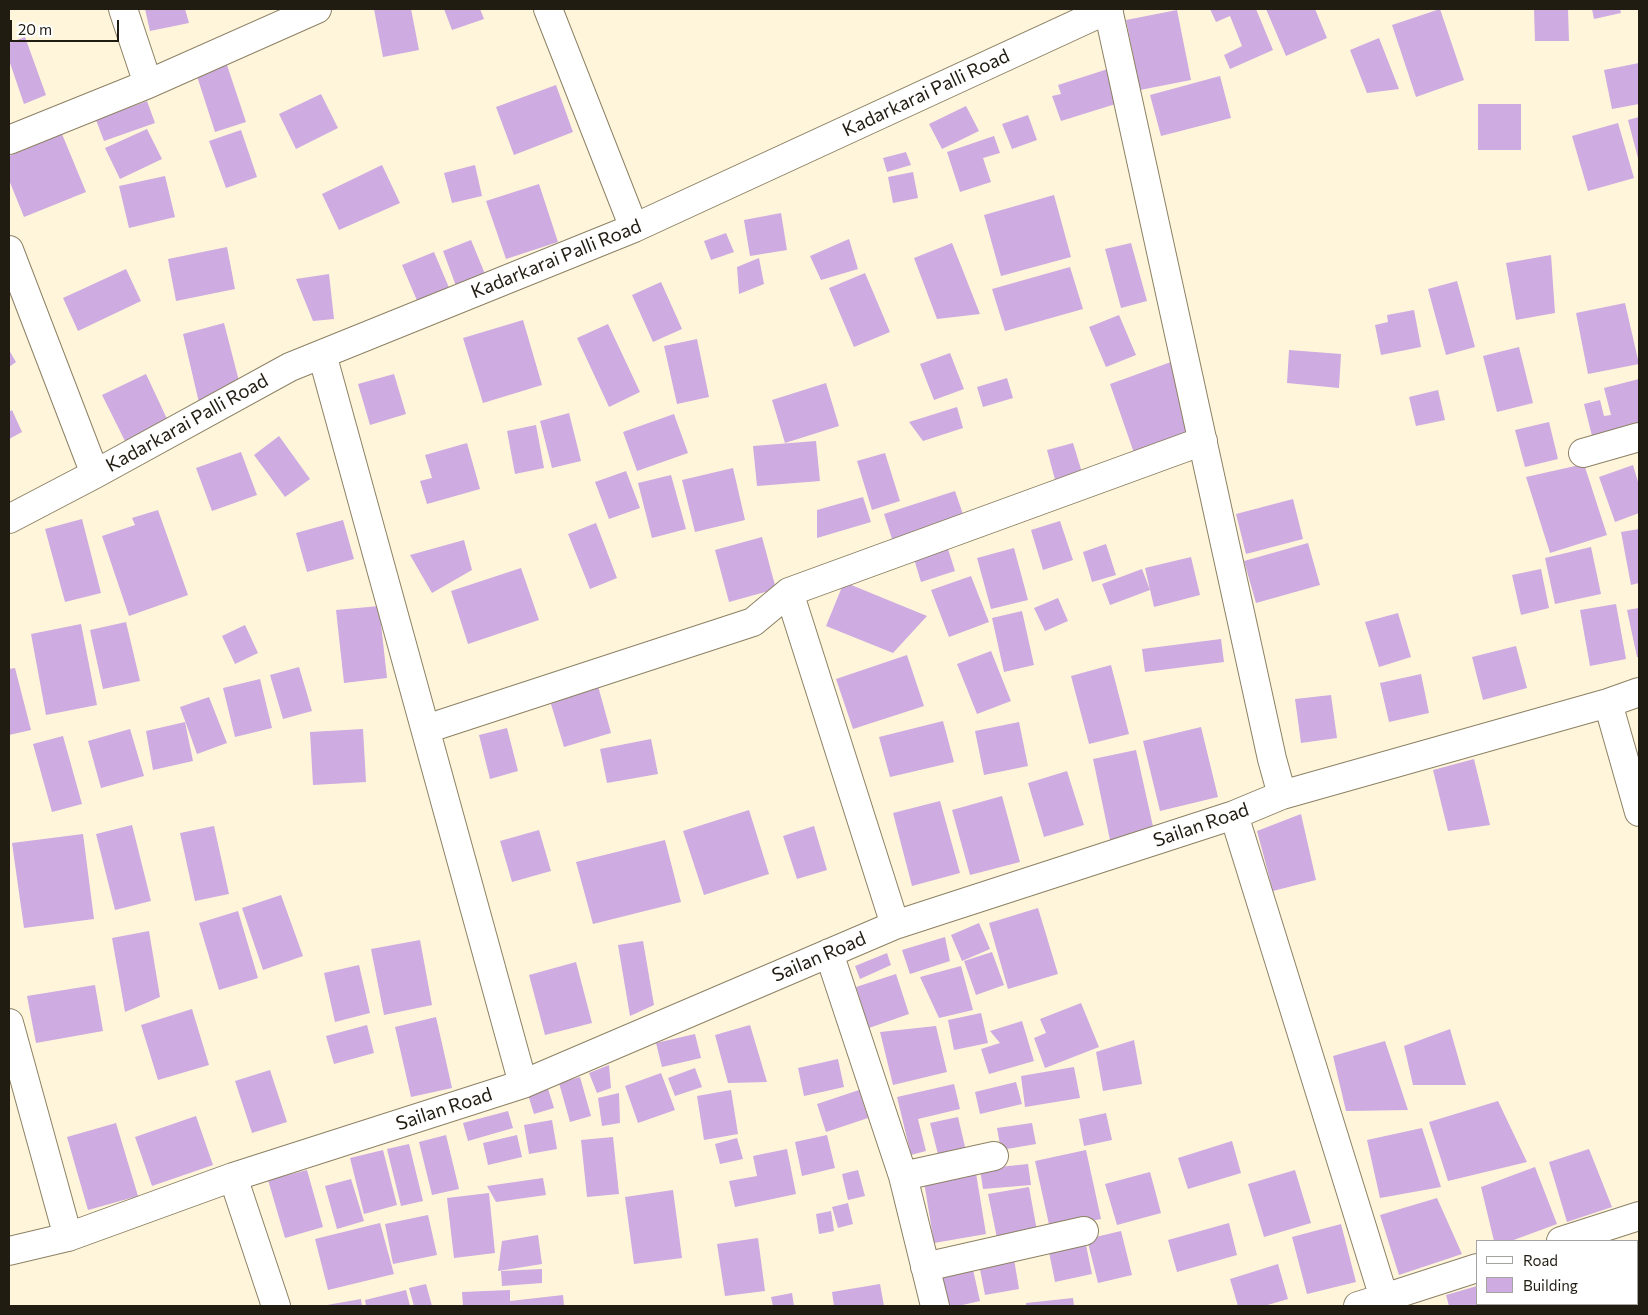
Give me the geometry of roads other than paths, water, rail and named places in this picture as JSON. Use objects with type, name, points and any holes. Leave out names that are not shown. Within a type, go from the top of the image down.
[{"type":"street","points":[[123,9],[148,84]]},
{"type":"street","points":[[9,140],[148,84],[318,9]]},
{"type":"street","points":[[548,9],[634,228]]},
{"type":"street","points":[[1109,9],[1272,759],[1282,795]]},
{"type":"street","name":"Kadarkarai Palli Road","points":[[9,519],[290,367],[634,228],[1109,9]]},
{"type":"street","points":[[9,250],[95,474]]},
{"type":"street","points":[[322,354],[523,1084]]},
{"type":"street","points":[[1583,453],[1639,437]]},
{"type":"street","points":[[426,729],[753,622],[789,592],[1203,441]]},
{"type":"street","points":[[789,592],[895,925]]},
{"type":"street","name":"Sailan Road","points":[[9,1251],[68,1237],[233,1177],[523,1084],[895,925],[1234,815],[1282,795],[1608,703],[1639,692]]},
{"type":"street","points":[[1608,703],[1639,812]]},
{"type":"street","points":[[1234,815],[1384,1298]]},
{"type":"street","points":[[829,953],[903,1176],[934,1306]]},
{"type":"street","points":[[9,1023],[68,1237]]},
{"type":"street","points":[[903,1176],[994,1156]]},
{"type":"street","points":[[233,1177],[276,1306]]},
{"type":"street","points":[[1564,1240],[1639,1216]]},
{"type":"street","points":[[926,1266],[1084,1231]]},
{"type":"street","points":[[1358,1306],[1476,1268]]}]
